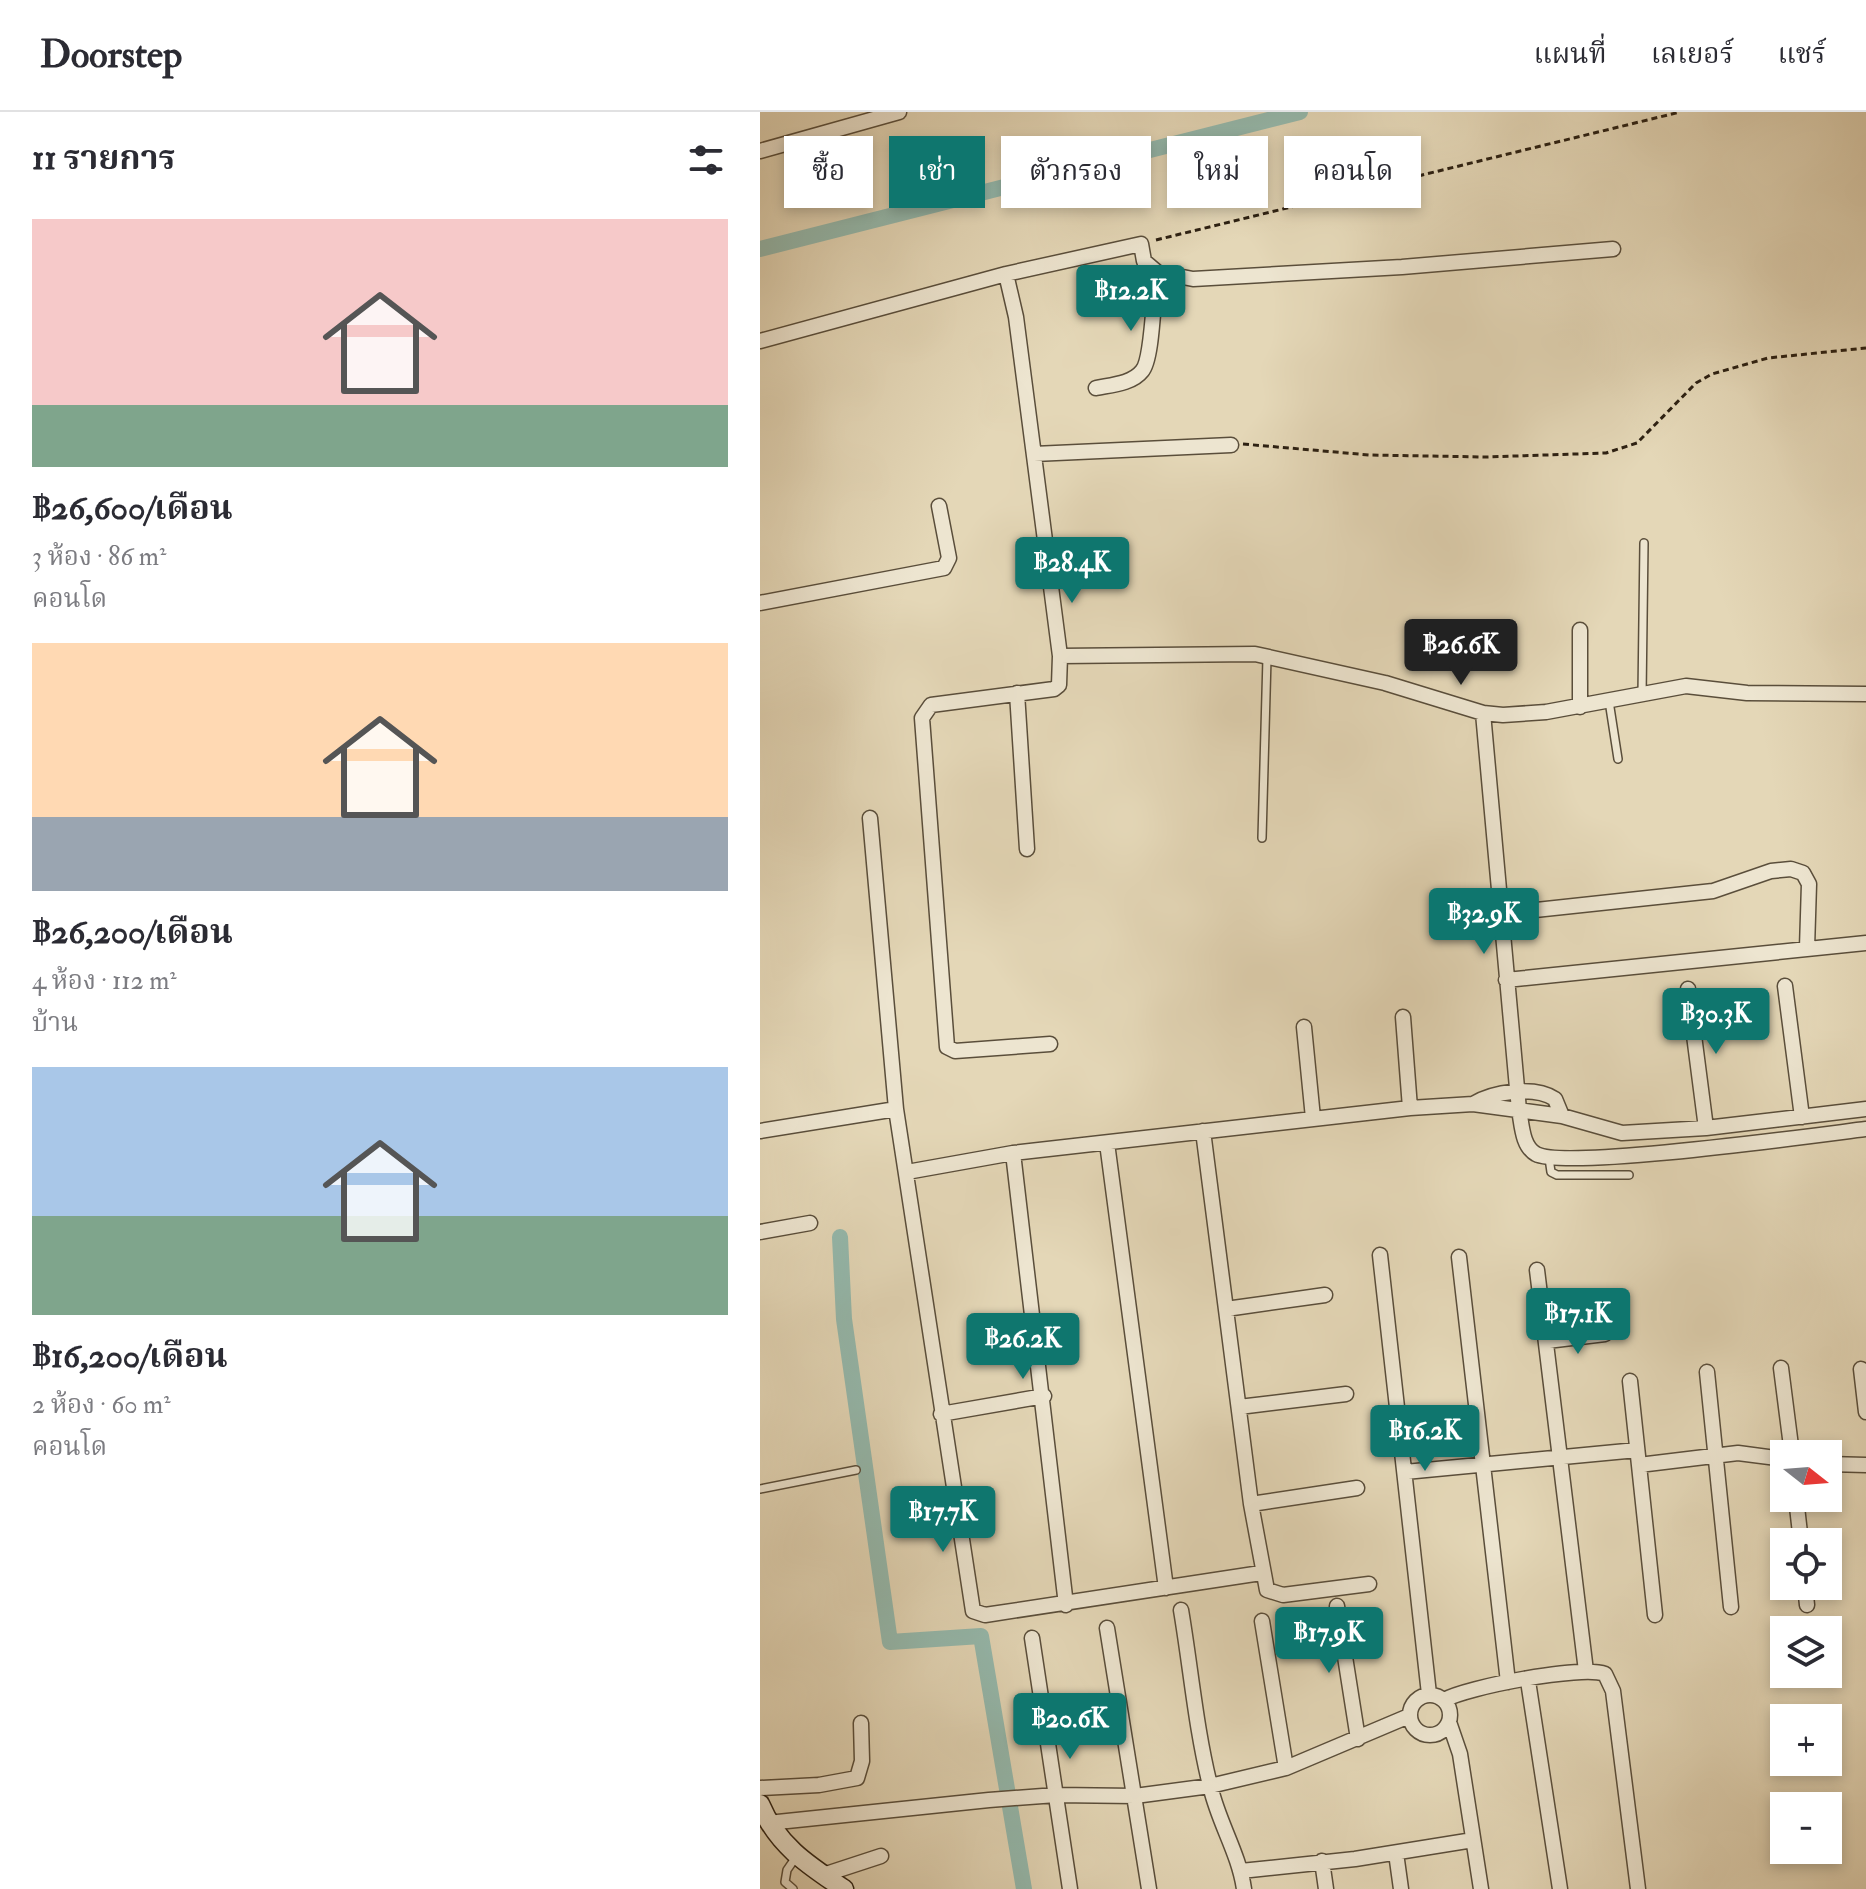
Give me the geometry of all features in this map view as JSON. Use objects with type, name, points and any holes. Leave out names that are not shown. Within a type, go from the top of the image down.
[{"type":"street","points":[[760,151],[899,112]]},
{"type":"street","points":[[760,341],[1006,274],[1141,244],[1144,261],[1157,272],[1193,279],[1613,249]]},
{"type":"street","points":[[1096,388],[1132,379],[1142,372],[1148,361],[1151,303],[1157,272]]},
{"type":"street","points":[[1006,274],[1034,454],[1060,656],[1057,688],[931,705],[922,718],[946,1044],[955,1051],[1050,1044]]},
{"type":"street","points":[[1034,454],[1231,445]]},
{"type":"street","points":[[760,603],[944,568],[949,558],[939,506]]},
{"type":"street","points":[[1580,630],[1580,707]]},
{"type":"street","points":[[1060,656],[1205,652],[1267,658],[1385,683],[1483,713],[1520,716],[1717,680],[1750,686],[1866,688]]},
{"type":"street","points":[[1686,686],[1760,694],[1866,694]]},
{"type":"street","points":[[1017,693],[1027,849]]},
{"type":"street","points":[[1483,713],[1499,914],[1517,1093],[1526,1145],[1539,1156],[1549,1158],[1596,1157],[1866,1129]]},
{"type":"street","points":[[870,818],[896,1109],[971,1609],[985,1615],[1066,1605],[1261,1573]]},
{"type":"street","points":[[1499,914],[1713,891],[1771,871],[1791,869],[1803,873],[1809,884],[1807,948]]},
{"type":"street","points":[[1506,980],[1866,943]]},
{"type":"street","points":[[1785,986],[1802,1117]]},
{"type":"street","points":[[1688,989],[1706,1128]]},
{"type":"street","points":[[1403,1017],[1410,1108]]},
{"type":"street","points":[[1304,1027],[1313,1118]]},
{"type":"street","points":[[1473,1104],[1494,1095],[1550,1095],[1562,1116]]},
{"type":"street","points":[[907,1172],[1013,1153],[1410,1108],[1473,1104],[1562,1116],[1622,1133],[1706,1128],[1866,1109]]},
{"type":"street","points":[[760,1131],[896,1109]]},
{"type":"street","points":[[1203,1131],[1251,1504],[1261,1573],[1267,1590],[1275,1595],[1369,1584]]},
{"type":"street","points":[[1107,1143],[1166,1588]]},
{"type":"street","points":[[1013,1153],[1044,1396],[1066,1605]]},
{"type":"street","points":[[760,1232],[810,1223]]},
{"type":"street","points":[[1380,1255],[1429,1694]]},
{"type":"street","points":[[1459,1257],[1508,1682]]},
{"type":"street","points":[[1537,1270],[1586,1671]]},
{"type":"street","points":[[1226,1309],[1325,1295]]},
{"type":"street","points":[[1547,1341],[1605,1334]]},
{"type":"street","points":[[1781,1368],[1790,1440]]},
{"type":"street","points":[[1861,1369],[1866,1412]]},
{"type":"street","points":[[1707,1372],[1731,1607]]},
{"type":"street","points":[[1630,1381],[1655,1615]]},
{"type":"street","points":[[1239,1407],[1346,1394]]},
{"type":"street","points":[[941,1414],[1044,1396]]},
{"type":"street","points":[[1405,1472],[1560,1456],[1638,1458],[1757,1453],[1770,1456]]},
{"type":"street","points":[[1842,1464],[1866,1465]]},
{"type":"street","points":[[1251,1504],[1357,1488]]},
{"type":"street","points":[[1806,1600],[1807,1605]]},
{"type":"street","points":[[1337,1606],[1358,1739]]},
{"type":"street","points":[[1181,1610],[1210,1786],[1220,1823],[1241,1871],[1244,1889]]},
{"type":"street","points":[[1262,1621],[1286,1768]]},
{"type":"street","points":[[1107,1628],[1149,1889]]},
{"type":"street","points":[[1032,1638],[1070,1889]]},
{"type":"street","points":[[1444,1700],[1471,1689],[1508,1682],[1586,1671],[1605,1674],[1611,1681],[1638,1889]]},
{"type":"street","points":[[1528,1681],[1560,1889]]},
{"type":"street","points":[[768,1823],[1056,1795],[1135,1796],[1210,1786],[1286,1768],[1358,1739],[1409,1716],[1415,1701],[1429,1694],[1444,1700],[1449,1706],[1449,1722],[1460,1754],[1481,1889]]},
{"type":"street","points":[[1409,1716],[1416,1730],[1423,1734],[1438,1734],[1449,1722]]},
{"type":"street","points":[[760,1788],[819,1785],[857,1778],[862,1761],[861,1723]]},
{"type":"street","points":[[760,1804],[768,1823],[796,1857],[843,1889]]},
{"type":"street","points":[[1241,1871],[1396,1853],[1473,1840]]},
{"type":"street","points":[[1396,1853],[1401,1889]]},
{"type":"street","points":[[823,1875],[881,1856]]},
{"type":"street","points":[[1322,1861],[1326,1889]]},
{"type":"lane","points":[[1642,695],[1644,543]]},
{"type":"lane","points":[[1262,838],[1267,658]]},
{"type":"lane","points":[[1609,701],[1618,759]]},
{"type":"lane","points":[[1549,1158],[1551,1172],[1557,1175],[1629,1175]]},
{"type":"lane","points":[[760,1489],[856,1470]]},
{"type":"lane","points":[[793,1889],[785,1882],[785,1876],[796,1857]]},
{"type":"path","points":[[1141,244],[1680,112]]},
{"type":"path","points":[[1231,445],[1383,455],[1485,457],[1606,453],[1637,443],[1696,383],[1712,374],[1768,358],[1866,348]]},
{"type":"waterway","points":[[760,249],[1300,112]]},
{"type":"waterway","points":[[840,1237],[844,1319],[890,1642],[981,1636],[1024,1889]]}]
